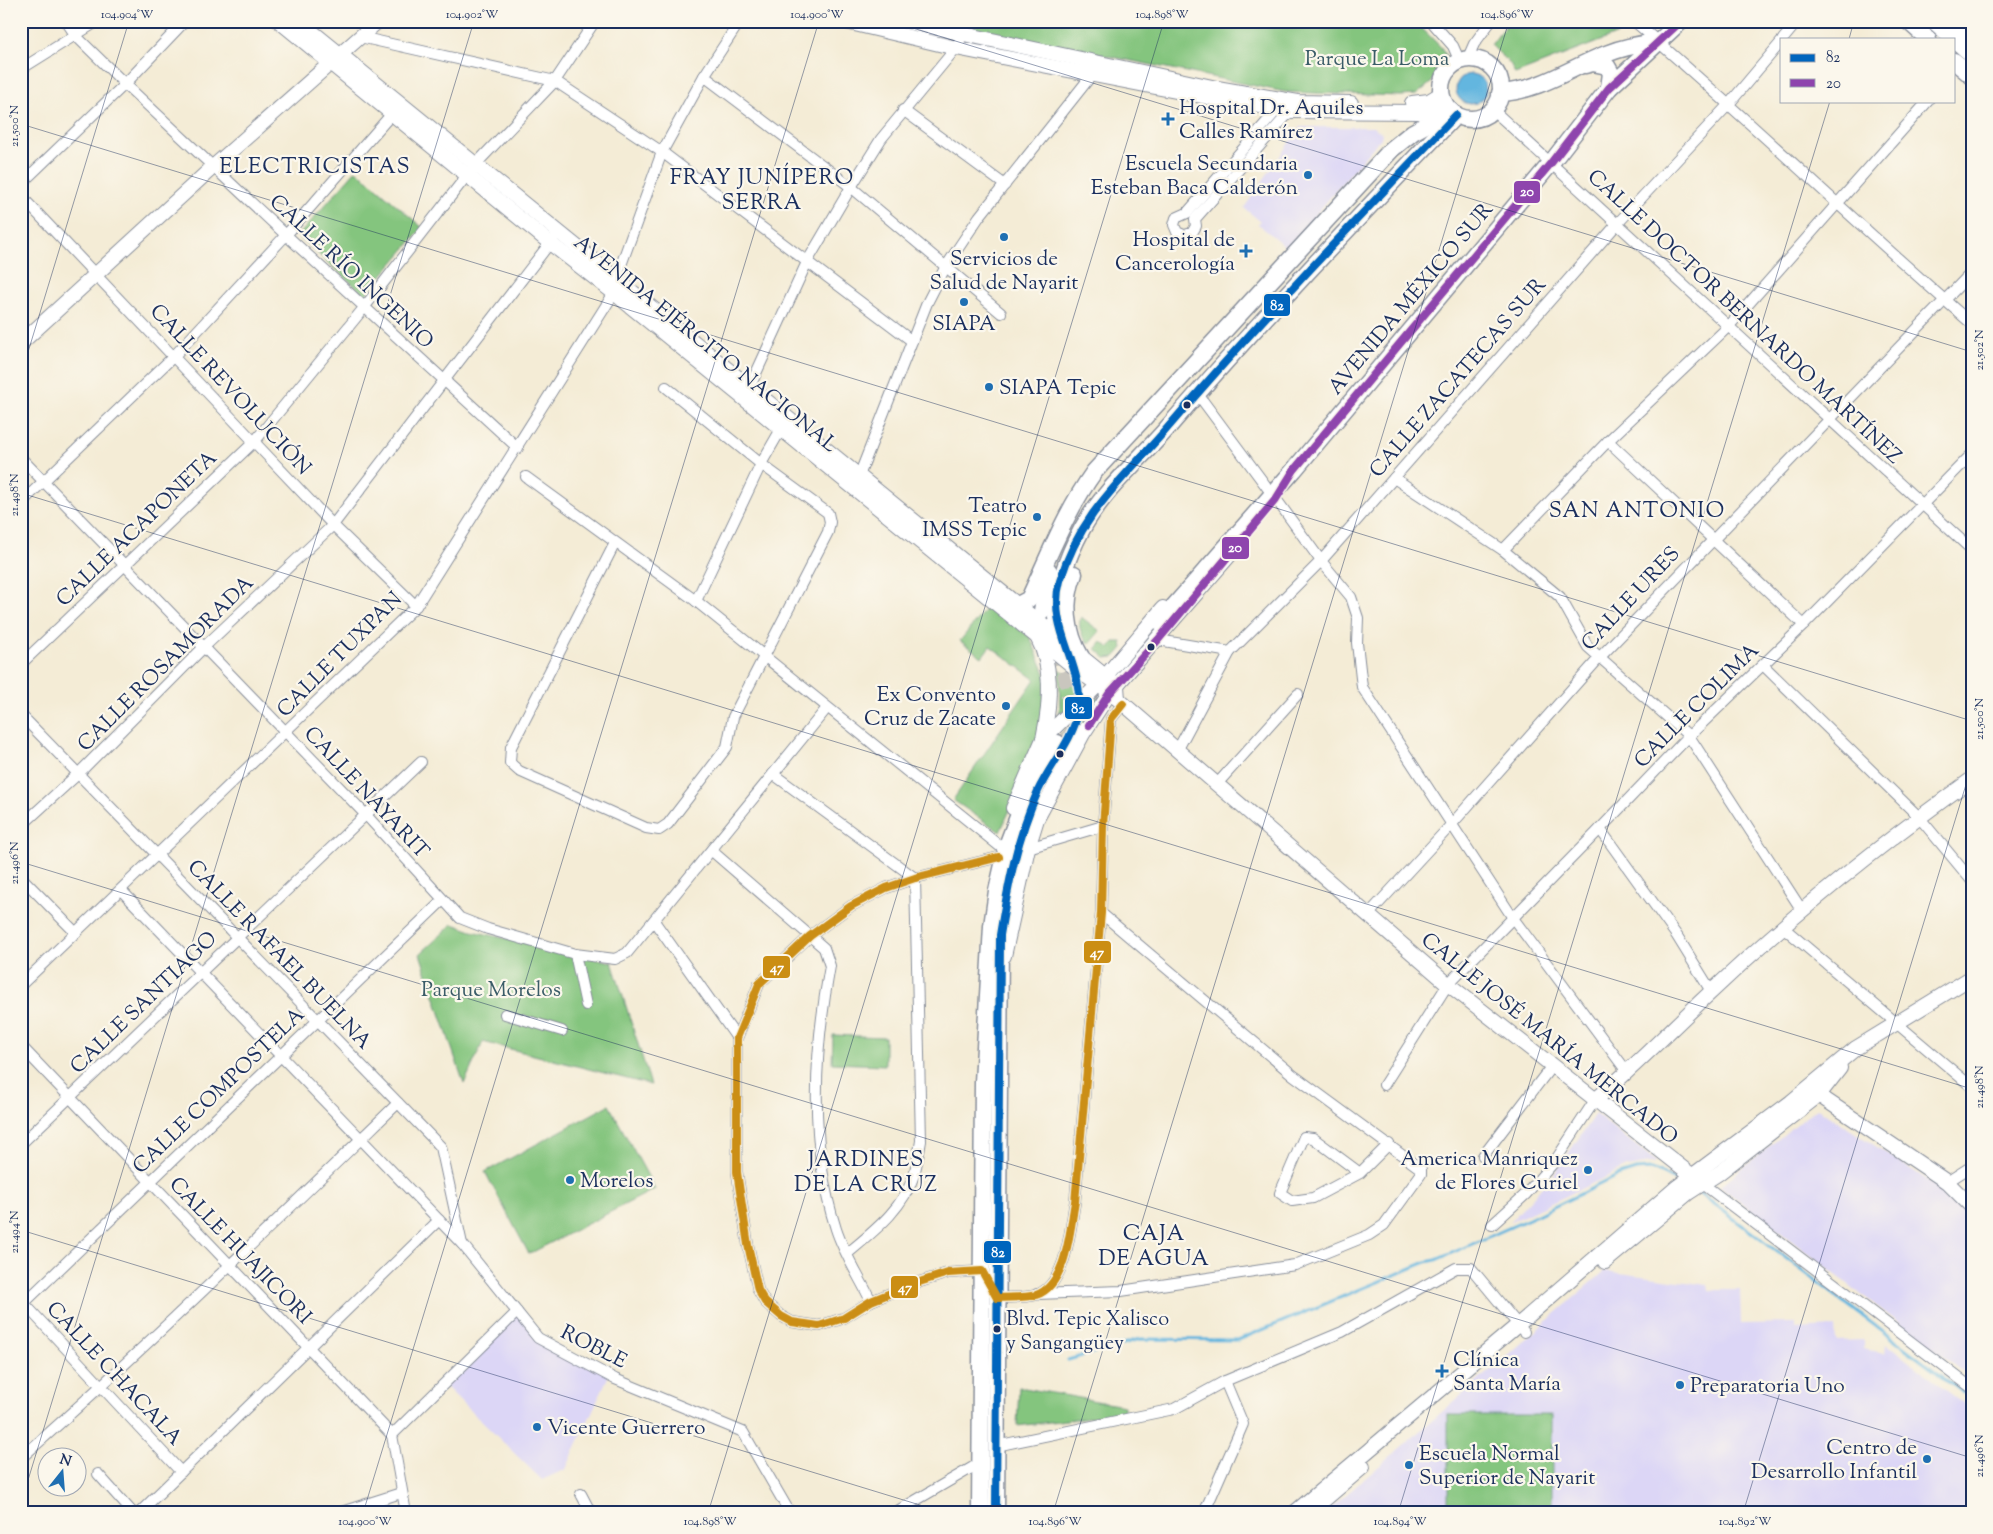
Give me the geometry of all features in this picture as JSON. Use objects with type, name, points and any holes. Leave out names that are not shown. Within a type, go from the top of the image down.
[{"type":"highway","points":[[1921,21],[1940,38]]},
{"type":"highway","points":[[1936,21],[1947,38]]},
{"type":"main road","name":"AVENIDA EJÉRCITO NACIONAL","points":[[279,21],[334,58],[554,238],[747,392],[1036,634],[1102,680]]},
{"type":"main road","name":"AVENIDA EJÉRCITO NACIONAL","points":[[299,21],[334,58]]},
{"type":"main road","points":[[21,343],[95,273],[334,58],[378,21]]},
{"type":"main road","points":[[842,21],[1287,105],[1422,102],[1449,106],[1472,119],[1482,117],[1492,110],[1500,93],[1498,77],[1492,68],[1484,62],[1463,61],[1447,72],[1442,80],[1449,106]]},
{"type":"main road","points":[[903,21],[959,42]]},
{"type":"main road","name":"AVENIDA MÉXICO SUR","points":[[994,975],[985,927],[1000,852],[1017,797],[1055,742],[1102,680],[1294,470],[1551,163],[1609,88],[1682,21]]},
{"type":"main road","points":[[1908,21],[1927,38]]},
{"type":"main road","points":[[1950,21],[1972,39]]},
{"type":"main road","points":[[1500,93],[1530,89],[1580,66],[1631,46],[1659,42]]},
{"type":"main road","points":[[1961,61],[1972,76]]},
{"type":"main road","points":[[1580,66],[1593,63],[1607,66],[1612,72],[1609,88]]},
{"type":"main road","points":[[1018,605],[1028,599],[1077,495],[1094,472],[1392,150],[1449,106]]},
{"type":"main road","points":[[1116,450],[1071,518],[1049,572],[1049,614],[1060,580],[1082,528],[1108,491],[1160,437],[1449,106]]},
{"type":"main road","points":[[1259,294],[1276,306]]},
{"type":"main road","points":[[1081,657],[1072,642],[1070,632],[1069,585],[1090,536],[1160,437]]},
{"type":"main road","points":[[1160,622],[1294,470]]},
{"type":"main road","name":"AVENIDA EJÉRCITO NACIONAL","points":[[857,483],[1018,605],[1081,657],[1117,696]]},
{"type":"main road","name":"AVENIDA MÉXICO SUR","points":[[994,975],[1037,819],[1053,788],[1158,640],[1273,494]]},
{"type":"main road","points":[[996,1513],[997,1298],[994,975],[997,891],[1008,843],[1026,796],[1055,742],[1046,655],[1036,634]]},
{"type":"main road","name":"CALLE JOSÉ MARÍA MERCADO","points":[[1117,696],[1367,916],[1448,984],[1595,1100],[1691,1185]]},
{"type":"main road","points":[[1595,1100],[1628,1073],[1711,991],[1784,928],[1919,817],[1972,779]]},
{"type":"main road","points":[[980,1513],[983,1082],[994,975]]},
{"type":"main road","points":[[1309,1513],[1522,1328],[1806,1088],[1856,1048],[1972,977]]},
{"type":"main road","points":[[1691,1185],[1819,1095],[1856,1048]]},
{"type":"main road","points":[[1806,1088],[1947,1182],[1972,1207]]},
{"type":"main road","points":[[1294,1513],[1522,1328]]},
{"type":"street","name":"CALLE RÍO INGENIO","points":[[66,21],[76,36],[125,84],[363,309],[518,448]]},
{"type":"street","points":[[21,69],[98,21]]},
{"type":"street","points":[[21,184],[125,84],[185,21]]},
{"type":"street","points":[[471,170],[555,81],[595,21]]},
{"type":"street","name":"CALLE TUXPAN","points":[[21,985],[416,606],[518,448],[615,286],[662,152],[704,76],[740,21]]},
{"type":"street","points":[[1432,21],[1463,61],[1491,21]]},
{"type":"street","points":[[1634,21],[1729,104],[1838,205],[1972,324]]},
{"type":"street","name":"CALLE ZACATECAS SUR","points":[[1785,38],[1798,21]]},
{"type":"street","points":[[360,37],[555,81],[662,152],[912,341]]},
{"type":"street","points":[[747,392],[807,262],[851,187],[881,139],[959,42]]},
{"type":"street","name":"CALLE ZACATECAS SUR","points":[[1178,749],[1230,652],[1321,561],[1618,222],[1729,104],[1780,44]]},
{"type":"street","points":[[857,483],[927,302],[945,268],[964,238],[1004,185],[1096,69]]},
{"type":"street","points":[[704,76],[851,187],[945,268],[1001,313]]},
{"type":"street","points":[[1503,550],[1608,441],[1730,326],[1927,102]]},
{"type":"street","points":[[1214,188],[1195,219],[1196,226],[1192,233],[1184,235],[1178,232],[1174,225],[1176,218],[1186,213],[1214,188],[1287,105]]},
{"type":"street","points":[[21,503],[174,356],[286,235],[396,110]]},
{"type":"street","points":[[903,110],[1004,185]]},
{"type":"street","name":"CALLE DOCTOR BERNARDO MARTÍNEZ","points":[[1492,110],[1618,222],[1830,421],[1972,550]]},
{"type":"street","name":"CALLE ACAPONETA","points":[[21,664],[254,441],[363,309],[471,170]]},
{"type":"street","name":"CALLE REVOLUCIÓN","points":[[21,196],[333,525],[416,606]]},
{"type":"street","name":"CALLE ROSAMORADA","points":[[21,826],[79,774],[203,648],[333,525],[554,238]]},
{"type":"street","name":"CALLE URES","points":[[1367,916],[1451,826],[1601,656],[1972,272]]},
{"type":"street","points":[[615,543],[511,747],[509,757],[514,767],[652,830],[664,827],[727,746],[733,717],[828,532],[830,522],[828,514],[666,387]]},
{"type":"street","points":[[1197,393],[1321,561],[1351,597],[1358,618],[1358,650],[1362,687],[1451,826],[1513,918],[1628,1073]]},
{"type":"street","points":[[696,602],[762,464],[784,424]]},
{"type":"street","points":[[1608,441],[1804,625]]},
{"type":"street","name":"CALLE COLIMA","points":[[1384,1085],[1448,984],[1688,736],[1804,625],[1972,454]]},
{"type":"street","name":"CALLE NAYARIT","points":[[21,458],[126,564],[203,648],[366,815],[442,901],[460,918],[488,929],[575,954],[615,959],[627,953],[654,921]]},
{"type":"street","points":[[526,477],[696,602],[796,682],[1000,852]]},
{"type":"street","points":[[1394,478],[1503,550],[1560,597],[1588,646],[1688,736],[1803,912]]},
{"type":"street","points":[[1158,640],[1230,652]]},
{"type":"street","points":[[1763,665],[1919,817],[1972,881]]},
{"type":"street","points":[[1217,784],[1298,694]]},
{"type":"street","points":[[1037,1294],[1052,1282],[1061,1267],[1067,1248],[1075,1202],[1101,913],[1103,826],[1111,719],[1117,696]]},
{"type":"street","points":[[737,1038],[654,921],[827,708]]},
{"type":"street","name":"CALLE RAFAEL BUELNA","points":[[21,715],[441,1148],[462,1245]]},
{"type":"street","name":"CALLE SANTIAGO","points":[[21,1144],[421,762]]},
{"type":"street","points":[[772,774],[915,878]]},
{"type":"street","points":[[1028,848],[1103,826]]},
{"type":"street","points":[[1600,829],[1677,936],[1711,991]]},
{"type":"street","points":[[712,851],[824,948],[830,966],[818,1064],[818,1116],[824,1184],[837,1231],[871,1301]]},
{"type":"street","points":[[1000,852],[886,888],[851,906],[810,936],[759,984],[737,1038],[737,1172],[748,1245],[758,1290],[766,1302],[781,1316],[792,1322],[819,1326],[844,1318],[871,1301],[948,1273],[982,1271],[997,1298],[1037,1294],[1120,1291],[1295,1265],[1369,1235],[1384,1225],[1421,1174],[1420,1169],[1389,1144],[1293,1075],[1101,913]]},
{"type":"street","points":[[21,877],[76,933]]},
{"type":"street","points":[[848,1253],[882,1226],[901,1202],[914,1175],[921,1141],[915,878]]},
{"type":"street","name":"ROBLE","points":[[121,890],[439,1220],[462,1245],[538,1338],[615,1378],[743,1432],[790,1513]]},
{"type":"street","name":"CALLE COMPOSTELA","points":[[22,1303],[442,901]]},
{"type":"street","points":[[1784,928],[1972,1087]]},
{"type":"street","points":[[575,954],[586,1005]]},
{"type":"street","points":[[506,1014],[562,1031]]},
{"type":"street","name":"CALLE HUAJICORI","points":[[21,1046],[392,1435]]},
{"type":"street","points":[[1483,1156],[1551,1067]]},
{"type":"street","points":[[1492,1225],[1526,1194],[1555,1161],[1595,1100]]},
{"type":"street","points":[[21,1458],[102,1386],[230,1266],[398,1103]]},
{"type":"street","points":[[1360,1173],[1313,1138],[1304,1137],[1280,1193],[1292,1201],[1313,1198],[1360,1173],[1389,1144]]},
{"type":"street","points":[[1947,1182],[1972,1166]]},
{"type":"street","name":"CALLE JOSÉ MARÍA MERCADO","points":[[1691,1185],[1972,1388]]},
{"type":"street","points":[[138,1513],[439,1220]]},
{"type":"street","points":[[996,1446],[1174,1409],[1225,1381],[1342,1332],[1456,1268],[1463,1266],[1471,1268],[1522,1328]]},
{"type":"street","name":"CALLE CHACALA","points":[[22,1303],[181,1472]]},
{"type":"street","points":[[406,1513],[392,1435],[517,1312]]},
{"type":"street","points":[[1204,1513],[1243,1424],[1225,1381]]},
{"type":"street","points":[[894,1513],[980,1463]]},
{"type":"street","points":[[98,1474],[133,1513]]},
{"type":"street","points":[[338,1513],[401,1493]]},
{"type":"street","points":[[581,1494],[591,1513]]},
{"type":"shaded area","name":"Escuela Secundaria Esteban Baca Calderón","points":[[1300,127],[1373,127],[1382,133],[1381,138],[1287,248],[1258,224],[1260,221],[1244,208]]},
{"type":"shaded area","points":[[1817,1108],[1955,1198],[1972,1215],[1972,1379],[1720,1186]]},
{"type":"shaded area","name":"America Manriquez de Flores Curiel","points":[[1595,1114],[1657,1162],[1627,1167],[1509,1223],[1555,1173]]},
{"type":"shaded area","name":"Preparatoria Uno","points":[[1605,1271],[1708,1285],[1709,1290],[1740,1290],[1741,1324],[1795,1323],[1795,1329],[1835,1327],[1836,1341],[1863,1340],[1863,1349],[1885,1353],[1886,1343],[1972,1410],[1972,1513],[1325,1513]]},
{"type":"shaded area","name":"Vicente Guerrero","points":[[517,1312],[538,1338],[609,1375],[566,1469],[542,1480],[444,1385]]},
{"type":"green space","name":"Parque La Loma","points":[[935,21],[1414,21],[1441,47],[1446,57],[1432,82],[1416,95],[1285,92]]},
{"type":"green space","points":[[1509,21],[1615,21],[1626,31],[1515,74],[1511,65],[1491,45]]},
{"type":"green space","points":[[356,170],[423,228],[365,295],[298,236]]},
{"type":"green space","points":[[988,606],[1030,637],[1053,693],[1034,756],[1000,832],[953,800],[1035,679],[990,646],[982,657],[960,641]]},
{"type":"green space","points":[[1081,617],[1100,631],[1089,644],[1081,631]]},
{"type":"green space","points":[[1102,642],[1109,648],[1114,642],[1122,642],[1123,648],[1115,657],[1106,658],[1096,649]]},
{"type":"green space","points":[[1059,669],[1078,680],[1083,692],[1060,714]]},
{"type":"green space","points":[[1097,696],[1099,697],[1071,749],[1061,742],[1052,744]]},
{"type":"green space","name":"Parque Morelos","points":[[453,924],[472,931],[612,962],[651,1085],[483,1042],[464,1084],[420,954]]},
{"type":"green space","points":[[833,1035],[885,1037],[885,1065],[832,1063]]},
{"type":"green space","name":"Morelos","points":[[609,1105],[655,1189],[529,1254],[485,1172]]},
{"type":"green space","points":[[1019,1387],[1124,1406],[1124,1413],[1017,1426]]},
{"type":"green space","points":[[1448,1415],[1552,1415],[1552,1513],[1448,1513]]},
{"type":"water","points":[[1471,74],[1481,79],[1486,89],[1481,99],[1471,104],[1461,99],[1456,89],[1461,79]]},
{"type":"waterway","points":[[1068,1360],[1140,1339],[1238,1340],[1426,1262],[1436,1260],[1529,1219],[1617,1176],[1636,1170],[1652,1169],[1678,1181]]},
{"type":"waterway","points":[[1697,1191],[1972,1399]]},
{"type":"tunnel","points":[[1067,740],[1093,704],[1160,622]]},
{"type":"tunnel","points":[[1057,648],[1068,685],[1069,713],[1067,723]]},
{"type":"transit line","name":"20","points":[[1089,725],[1109,694],[1158,640],[1276,499],[1294,470],[1551,163],[1609,88],[1681,21]]},
{"type":"transit line","name":"82","points":[[996,1513],[1000,935],[1010,880],[1024,826],[1038,791],[1066,742],[1078,712],[1079,695],[1077,679],[1058,616],[1057,599],[1060,581],[1069,556],[1080,535],[1092,515],[1121,479],[1275,307],[1456,115]]},
{"type":"transit line","name":"47","points":[[999,857],[915,878],[886,888],[851,906],[810,936],[759,984],[737,1038],[737,1172],[748,1245],[758,1290],[765,1302],[781,1316],[792,1322],[819,1326],[844,1318],[871,1301],[913,1284],[948,1273],[982,1271],[997,1298],[1036,1295],[1046,1289],[1061,1268],[1069,1240],[1075,1202],[1101,913],[1103,826],[1111,719],[1123,704]]},
{"type":"place","name":"Hospital Dr. Aquiles Calles Ramírez","points":[[1168,119]]},
{"type":"place","name":"Escuela Secundaria Esteban Baca Calderón","points":[[1308,175]]},
{"type":"place","name":"Servicios de Salud de Nayarit","points":[[1004,237]]},
{"type":"place","name":"Hospital de Cancerología","points":[[1246,251]]},
{"type":"place","name":"SIAPA","points":[[964,302]]},
{"type":"place","name":"SIAPA Tepic","points":[[989,387]]},
{"type":"place","name":"Teatro IMSS Tepic","points":[[1037,517]]},
{"type":"place","name":"Ex Convento Cruz de Zacate","points":[[1006,706]]},
{"type":"place","name":"America Manriquez de Flores Curiel","points":[[1588,1170]]},
{"type":"place","name":"Morelos","points":[[570,1180]]},
{"type":"place","name":"Blvd. Tepic Xalisco y Sangangüey","points":[[997,1329]]},
{"type":"place","name":"Clínica Santa María","points":[[1442,1371]]},
{"type":"place","name":"Preparatoria Uno","points":[[1680,1385]]},
{"type":"place","name":"Vicente Guerrero","points":[[537,1427]]},
{"type":"place","name":"Centro de Desarrollo Infantil","points":[[1927,1459]]},
{"type":"place","name":"Escuela Normal Superior de Nayarit","points":[[1409,1465]]},
{"type":"district","name":"ELECTRICISTAS","points":[[315,165]]},
{"type":"district","name":"FRAY JUNÍPERO SERRA","points":[[762,189]]},
{"type":"district","name":"SAN ANTONIO","points":[[1637,509]]},
{"type":"district","name":"JARDINES DE LA CRUZ","points":[[866,1170]]},
{"type":"district","name":"CAJA DE AGUA","points":[[1154,1244]]}]
